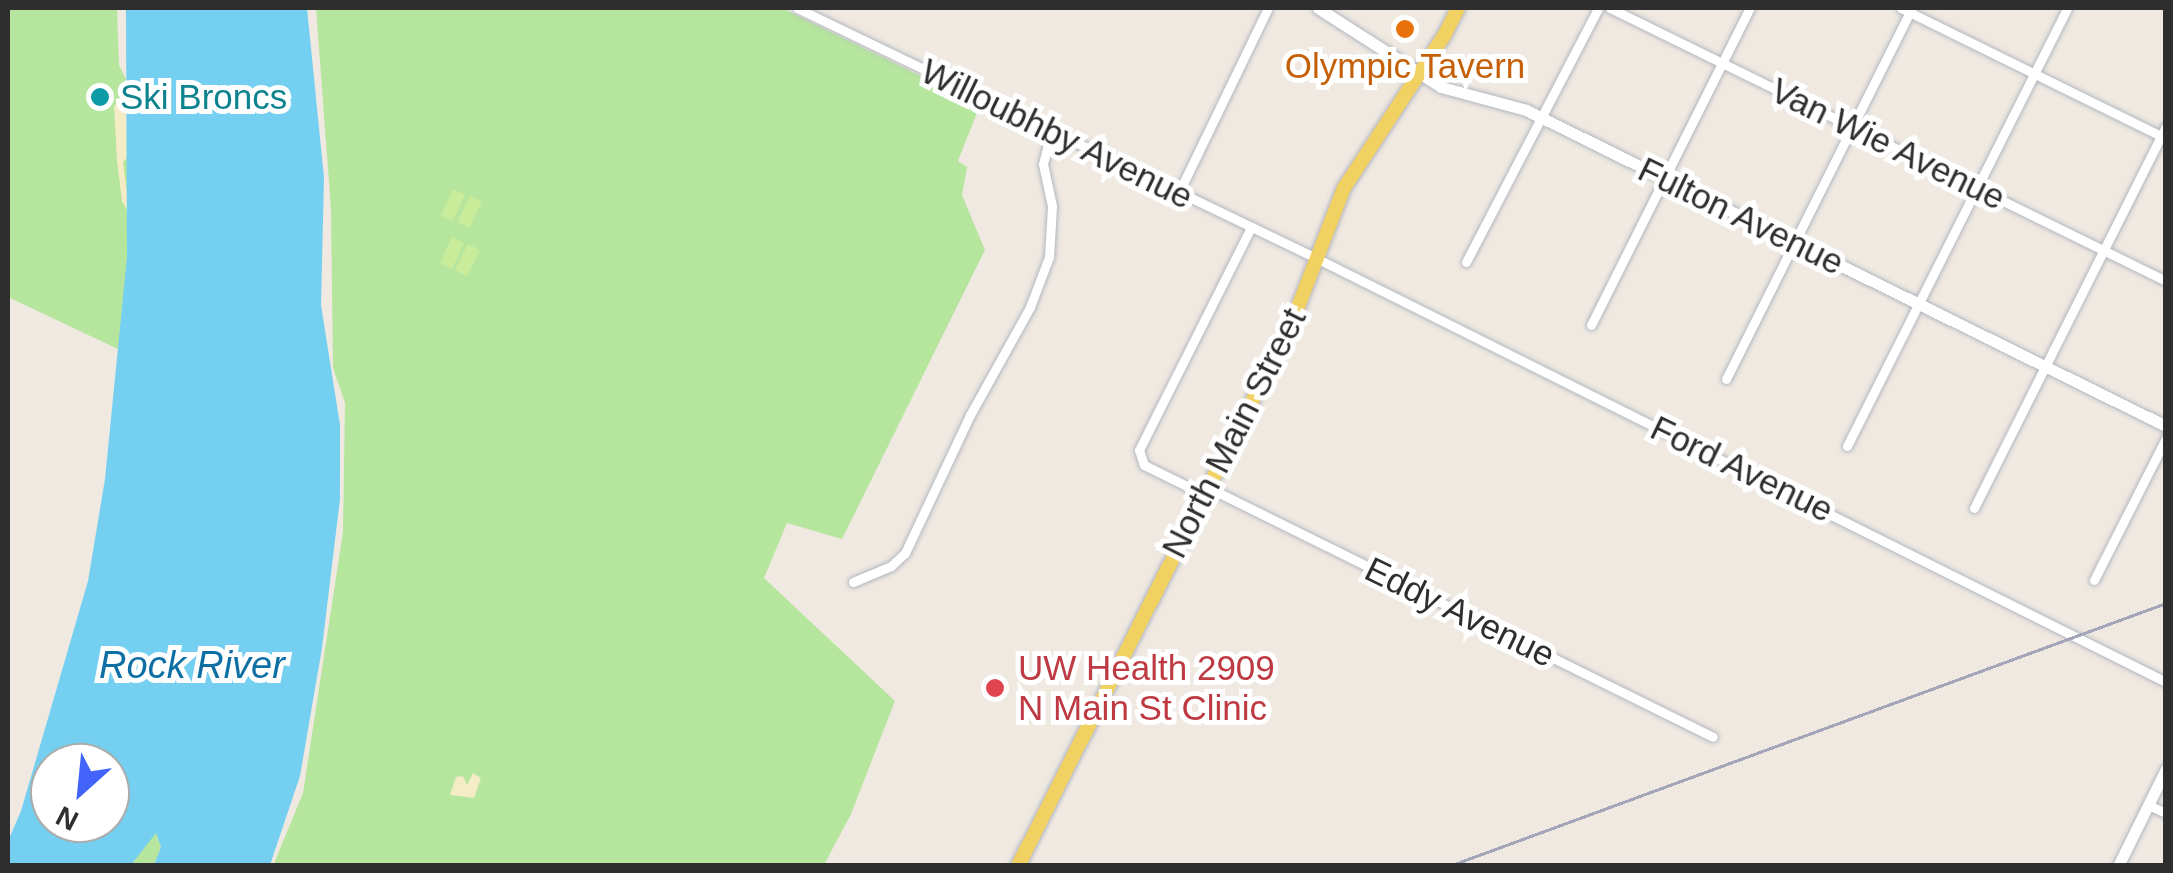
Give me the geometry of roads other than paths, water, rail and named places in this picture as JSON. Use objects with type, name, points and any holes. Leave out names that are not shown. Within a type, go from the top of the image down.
[{"type":"main road","name":"North Main Street","points":[[1018,866],[1293,320],[1348,180],[1458,8]]},
{"type":"street","name":"Willoubhby Avenue","points":[[797,8],[1318,259]]},
{"type":"street","points":[[1180,192],[1268,8]]},
{"type":"street","name":"Fulton Avenue","points":[[1318,8],[1418,74],[1450,90],[1541,117],[2166,426]]},
{"type":"street","points":[[1466,262],[1598,8]]},
{"type":"street","name":"Van Wie Avenue","points":[[1610,8],[2166,281]]},
{"type":"street","points":[[1591,324],[1750,8]]},
{"type":"street","points":[[1847,446],[2068,8]]},
{"type":"street","points":[[1726,379],[1908,9],[2164,134],[1974,508]]},
{"type":"street","points":[[853,582],[891,566],[905,553],[925,504],[1030,307],[1048,257],[1052,206],[1044,164],[1051,132]]},
{"type":"street","name":"Eddy Avenue","points":[[1251,228],[1139,450],[1144,465],[1205,490],[1712,736]]},
{"type":"street","name":"Ford Avenue","points":[[1318,259],[2166,682]]},
{"type":"street","points":[[2094,580],[2166,438]]},
{"type":"street","points":[[2118,866],[2166,770]]},
{"type":"street","points":[[2148,805],[2166,813]]},
{"type":"water","name":"Rock River","points":[[126,8],[307,8],[324,178],[321,305],[340,425],[340,499],[322,648],[300,776],[270,865],[154,865],[161,847],[156,833],[131,865],[8,865],[8,841],[30,780],[30,843],[130,843],[130,743],[41,743],[88,581],[105,479],[127,257]]},
{"type":"railway","points":[[1449,866],[2166,603]]},
{"type":"place","name":"Olympic Tavern","points":[[1405,29]]},
{"type":"place","name":"Ski Broncs","points":[[100,97]]},
{"type":"place","name":"UW Health 2909 N Main St Clinic","points":[[995,688]]}]
